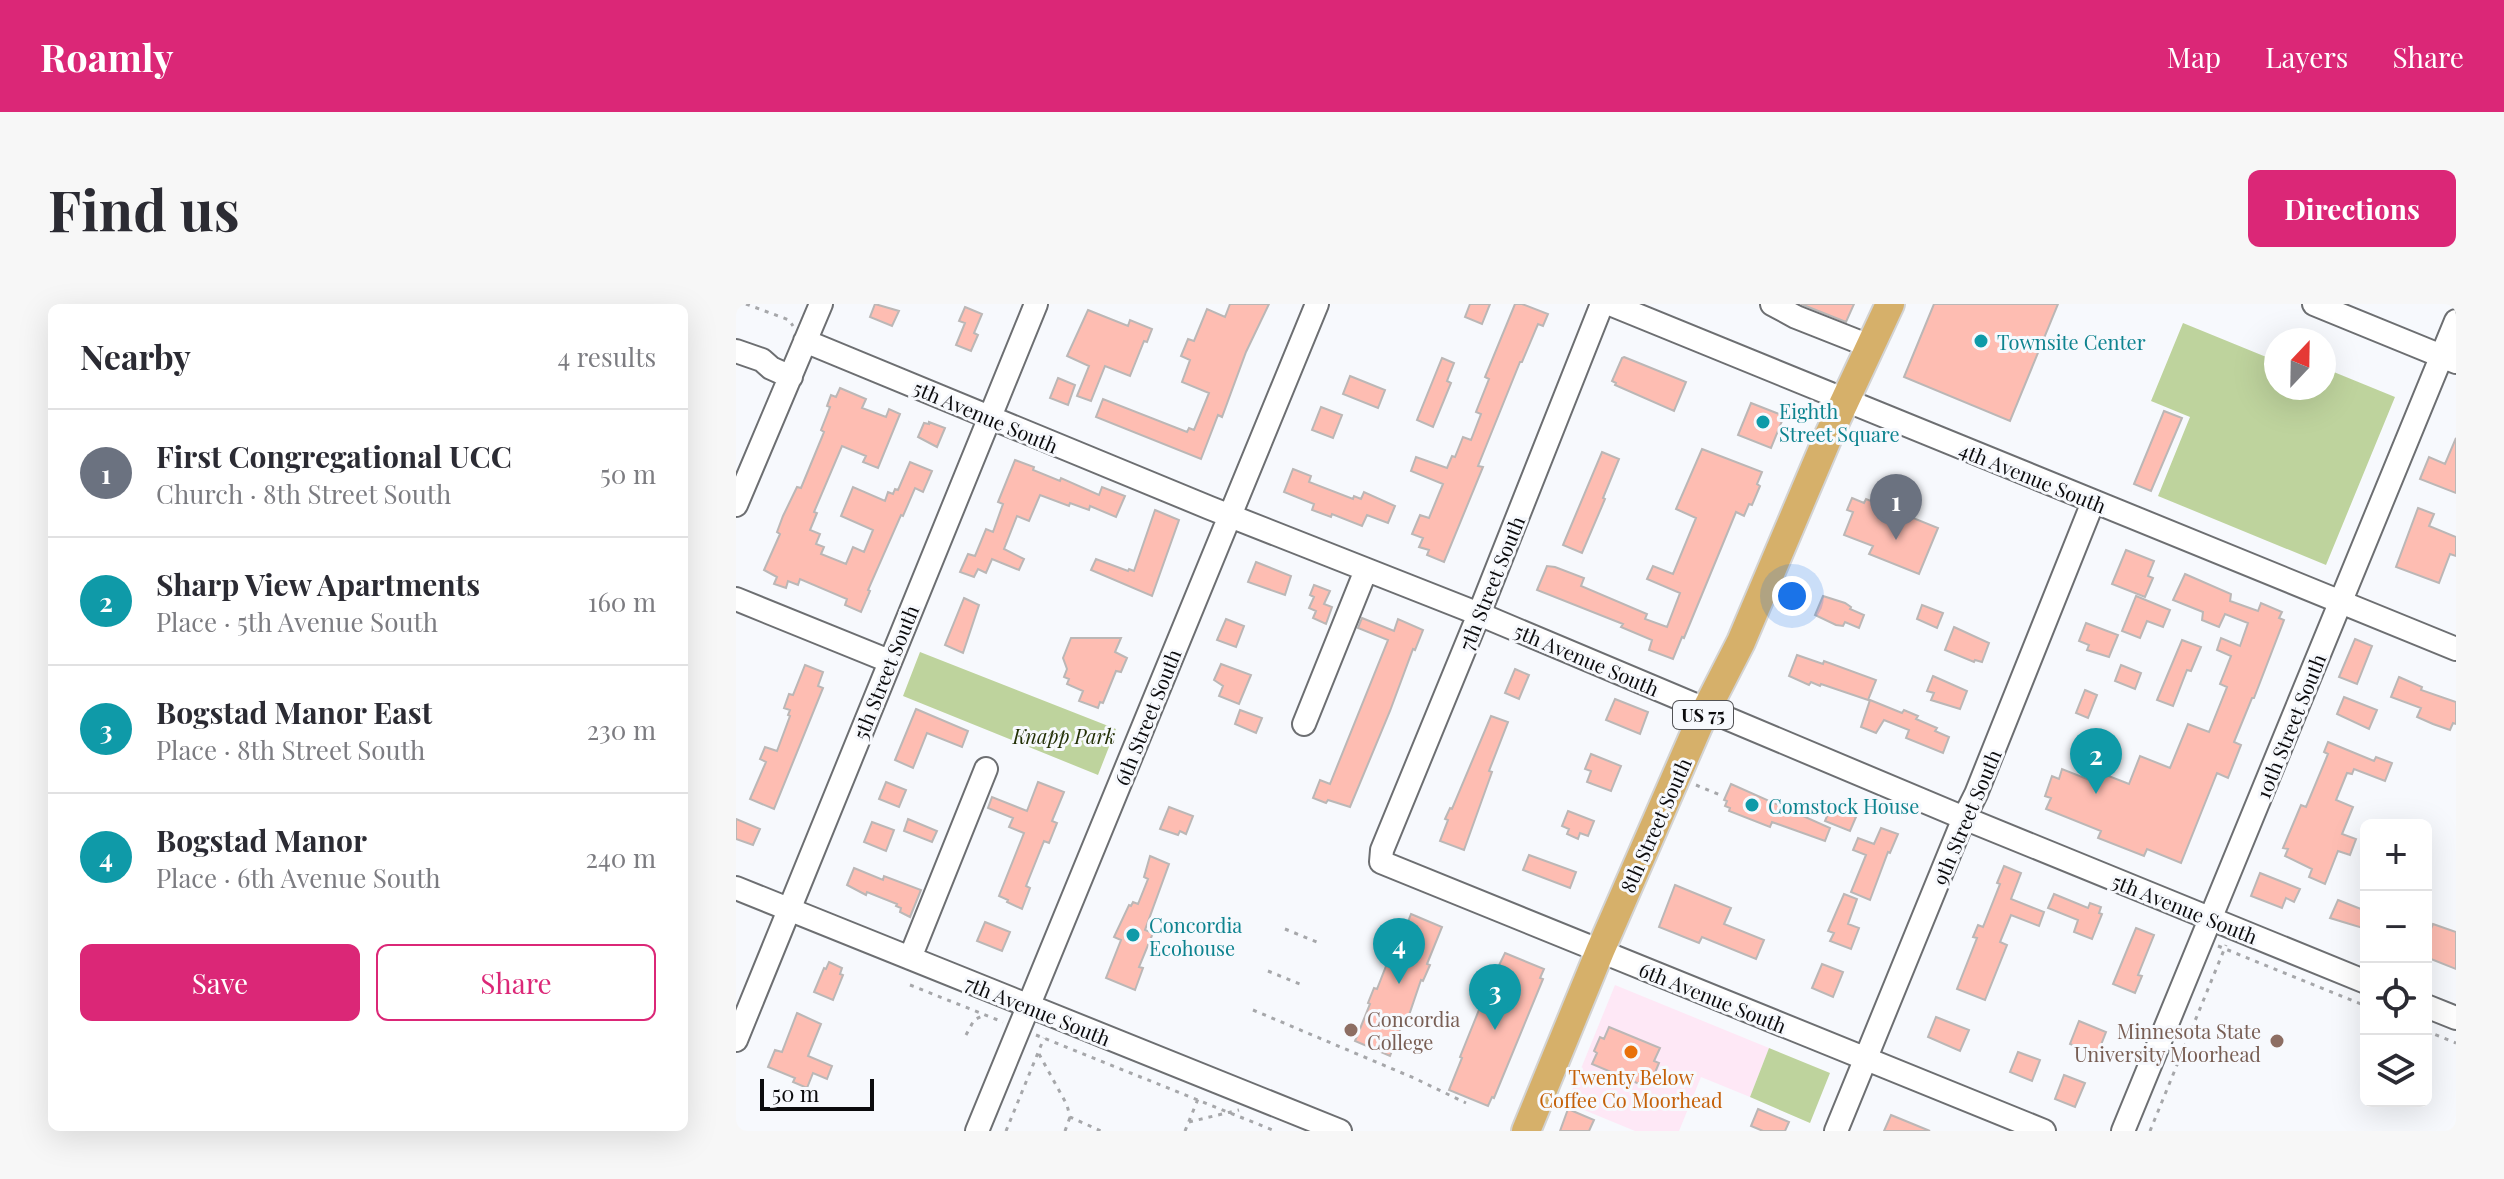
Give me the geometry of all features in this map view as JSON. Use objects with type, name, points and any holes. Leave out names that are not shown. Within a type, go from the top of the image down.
[{"type":"main road","name":"8th Street South","points":[[1526,1131],[1600,951],[1706,709],[1741,642],[1845,400],[1890,304]]},
{"type":"street","points":[[736,505],[821,304]]},
{"type":"street","name":"5th Street South","points":[[736,1040],[1036,304]]},
{"type":"street","name":"6th Street South","points":[[977,1131],[1317,304]]},
{"type":"street","name":"7th Street South","points":[[1381,862],[1382,850],[1602,304]]},
{"type":"street","name":"4th Avenue South","points":[[1610,304],[2456,649]]},
{"type":"street","points":[[1772,304],[1796,317],[1872,347]]},
{"type":"street","points":[[2314,304],[2449,359]]},
{"type":"street","name":"10th Street South","points":[[2123,1131],[2341,602],[2449,359],[2456,321]]},
{"type":"street","name":"5th Avenue South","points":[[805,341],[1230,516],[1479,614],[1964,818],[2360,980]]},
{"type":"street","points":[[736,351],[762,360],[791,377]]},
{"type":"street","name":"9th Street South","points":[[1836,1131],[2093,502]]},
{"type":"street","points":[[1304,724],[1366,570]]},
{"type":"street","points":[[736,599],[889,661]]},
{"type":"street","points":[[910,958],[986,769]]},
{"type":"street","name":"6th Avenue South","points":[[1381,862],[2044,1131]]},
{"type":"street","name":"7th Avenue South","points":[[736,888],[910,958],[1024,1017],[1340,1131]]},
{"type":"street","points":[[2432,1008],[2456,1018]]},
{"type":"path","points":[[746,304],[789,320],[805,341]]},
{"type":"path","points":[[1696,785],[1720,795]]},
{"type":"path","points":[[2150,1131],[2233,927]]},
{"type":"path","points":[[1285,929],[1317,942]]},
{"type":"path","points":[[2202,940],[2360,1004]]},
{"type":"path","points":[[1268,971],[1300,984]]},
{"type":"path","points":[[910,985],[984,1015],[1024,1017],[1044,1038],[1275,1131]]},
{"type":"path","points":[[1253,1010],[1466,1103]]},
{"type":"path","points":[[966,1035],[974,1020],[984,1015]]},
{"type":"path","points":[[2432,1033],[2456,1043]]},
{"type":"path","points":[[1006,1131],[1044,1038]]},
{"type":"path","points":[[1039,1054],[1067,1105],[1070,1117],[1065,1131]]},
{"type":"path","points":[[1185,1131],[1198,1099]]},
{"type":"path","points":[[1189,1122],[1249,1108]]},
{"type":"path","points":[[1070,1117],[1101,1131]]},
{"type":"shaded area","points":[[1615,985],[1769,1048],[1750,1097],[1701,1077],[1679,1131],[1635,1131],[1567,1103]]},
{"type":"green space","points":[[2183,323],[2264,356],[2264,400],[2336,400],[2336,373],[2395,397],[2326,565],[2158,496],[2190,417],[2151,401]]},
{"type":"green space","name":"Knapp Park","points":[[920,652],[1116,729],[1098,775],[903,696]]},
{"type":"green space","points":[[1769,1048],[1830,1073],[1810,1123],[1750,1097]]},
{"type":"building","points":[[875,304],[899,311],[892,326],[870,317]]},
{"type":"building","points":[[1230,304],[1269,304],[1201,459],[1096,417],[1103,399],[1187,432],[1189,428],[1194,430],[1209,393],[1182,382],[1190,360],[1181,356],[1188,339],[1194,341],[1207,309],[1225,317]]},
{"type":"building","points":[[1470,304],[1490,304],[1482,324],[1465,317]]},
{"type":"building","points":[[1515,304],[1548,314],[1543,326],[1538,324],[1520,362],[1478,466],[1483,467],[1444,562],[1427,555],[1429,550],[1419,547],[1423,538],[1412,534],[1420,515],[1429,518],[1443,484],[1411,471],[1416,457],[1447,468],[1463,437],[1471,440],[1481,414],[1476,412],[1489,379],[1485,377]]},
{"type":"building","points":[[1801,304],[1854,304],[1846,322]]},
{"type":"building","name":"Townsite Center","points":[[1934,304],[2058,304],[2010,421],[1904,377]]},
{"type":"building","points":[[965,307],[982,314],[971,351],[956,345],[965,323],[959,321]]},
{"type":"building","points":[[1088,310],[1128,326],[1130,320],[1152,329],[1130,376],[1105,366],[1091,401],[1077,396],[1089,366],[1067,356]]},
{"type":"building","points":[[1624,357],[1686,382],[1674,411],[1615,385],[1612,381]]},
{"type":"building","points":[[1442,358],[1454,363],[1447,381],[1451,383],[1433,427],[1417,420]]},
{"type":"building","points":[[1350,376],[1385,390],[1378,408],[1343,394]]},
{"type":"building","points":[[1058,378],[1075,385],[1068,405],[1050,398]]},
{"type":"building","points":[[840,388],[866,399],[862,408],[886,417],[889,409],[900,414],[878,468],[863,462],[866,456],[842,446],[814,512],[817,513],[810,530],[820,534],[816,544],[824,547],[821,554],[846,564],[853,547],[864,552],[873,530],[841,516],[853,487],[885,501],[888,492],[893,494],[895,489],[898,490],[910,462],[932,471],[923,492],[915,488],[901,515],[861,612],[845,605],[847,599],[800,579],[798,585],[788,581],[786,588],[774,584],[777,577],[764,570],[780,534],[777,532],[783,516],[797,487],[801,488],[824,432],[821,430],[831,395],[836,397]]},
{"type":"building","name":"Eighth Street Square","points":[[1751,403],[1784,416],[1771,448],[1738,435]]},
{"type":"building","points":[[1321,407],[1342,415],[1333,438],[1312,430]]},
{"type":"building","points":[[2164,411],[2182,418],[2151,491],[2134,484]]},
{"type":"building","points":[[924,423],[945,428],[937,447],[918,437]]},
{"type":"building","points":[[2456,438],[2456,493],[2420,479],[2429,457],[2445,464]]},
{"type":"building","points":[[1702,449],[1762,472],[1752,505],[1749,504],[1744,516],[1736,512],[1673,659],[1649,650],[1652,640],[1621,627],[1623,624],[1537,590],[1547,566],[1555,567],[1584,578],[1581,586],[1647,614],[1645,619],[1667,627],[1680,593],[1647,579],[1653,566],[1673,574],[1696,518],[1676,509]]},
{"type":"building","points":[[1602,452],[1619,459],[1582,553],[1563,545]]},
{"type":"building","points":[[1015,460],[1099,495],[1102,487],[1125,496],[1116,517],[1090,506],[1089,510],[1070,503],[1069,506],[1040,495],[1029,521],[1017,516],[1004,549],[1024,559],[1019,570],[992,559],[986,573],[978,569],[974,577],[960,572],[968,554],[975,556],[986,529],[993,532],[1003,504],[998,502]]},
{"type":"building","points":[[1293,469],[1311,476],[1309,482],[1353,499],[1354,496],[1361,499],[1364,492],[1395,506],[1388,523],[1367,515],[1362,526],[1312,510],[1314,504],[1284,492]]},
{"type":"building","points":[[1852,498],[1864,503],[1866,499],[1938,528],[1919,574],[1869,554],[1873,546],[1844,535],[1853,512],[1847,510]]},
{"type":"building","points":[[2418,508],[2434,514],[2429,526],[2456,537],[2456,556],[2450,554],[2439,583],[2396,567]]},
{"type":"building","points":[[1155,510],[1179,520],[1152,596],[1091,570],[1096,559],[1134,571]]},
{"type":"building","points":[[2126,550],[2154,561],[2148,576],[2153,578],[2145,597],[2112,584]]},
{"type":"building","points":[[1256,562],[1291,576],[1285,595],[1248,582]]},
{"type":"building","points":[[2185,574],[2231,594],[2230,601],[2258,611],[2261,603],[2282,612],[2279,618],[2284,620],[2234,742],[2241,745],[2228,778],[2217,773],[2181,863],[2147,849],[2144,856],[2098,838],[2101,831],[2046,809],[2051,798],[2045,796],[2052,776],[2059,779],[2062,769],[2097,783],[2101,773],[2129,784],[2140,756],[2170,768],[2188,724],[2209,732],[2227,687],[2220,684],[2231,656],[2217,650],[2221,638],[2240,646],[2248,623],[2225,614],[2219,627],[2202,620],[2203,612],[2173,600]]},
{"type":"building","points":[[1314,585],[1330,591],[1324,604],[1332,607],[1326,624],[1313,618],[1316,611],[1309,608],[1314,597],[1310,595]]},
{"type":"building","points":[[1823,596],[1845,603],[1850,609],[1864,615],[1859,628],[1845,622],[1843,626],[1836,625],[1815,615]]},
{"type":"building","points":[[2136,596],[2170,610],[2163,627],[2147,621],[2140,638],[2122,631]]},
{"type":"building","points":[[964,598],[979,605],[963,653],[945,645]]},
{"type":"building","points":[[1922,605],[1943,613],[1937,628],[1917,619]]},
{"type":"building","points":[[1362,618],[1394,631],[1398,619],[1423,630],[1350,807],[1313,798],[1320,780],[1330,784],[1388,640],[1358,628]]},
{"type":"building","points":[[1226,619],[1244,626],[1236,647],[1217,640]]},
{"type":"building","points":[[2086,623],[2118,635],[2109,657],[2087,650],[2089,645],[2079,641]]},
{"type":"building","points":[[1954,627],[1989,643],[1982,662],[1974,662],[1945,650]]},
{"type":"building","points":[[1071,638],[1121,638],[1115,652],[1127,658],[1121,672],[1116,671],[1098,708],[1079,701],[1083,691],[1067,684],[1069,679],[1064,677],[1067,669],[1063,658]]},
{"type":"building","points":[[2355,639],[2372,646],[2357,684],[2339,677]]},
{"type":"building","points":[[2182,640],[2201,647],[2191,671],[2187,670],[2173,706],[2157,700]]},
{"type":"building","points":[[1797,655],[1823,664],[1824,661],[1876,680],[1868,700],[1821,684],[1811,682],[1809,685],[1789,676]]},
{"type":"building","points":[[1221,664],[1251,675],[1239,704],[1219,696],[1223,686],[1214,680]]},
{"type":"building","points":[[805,665],[823,672],[818,686],[823,688],[774,809],[750,799],[766,762],[760,759],[765,747],[777,751],[790,716],[790,710],[784,708]]},
{"type":"building","points":[[2121,665],[2141,673],[2135,689],[2115,681]]},
{"type":"building","points":[[1515,669],[1529,675],[1519,699],[1505,693]]},
{"type":"building","points":[[1933,676],[1967,691],[1960,709],[1931,700],[1934,693],[1927,691]]},
{"type":"building","points":[[2399,677],[2422,687],[2421,690],[2456,702],[2456,724],[2453,723],[2450,730],[2433,724],[2417,717],[2421,708],[2391,697]]},
{"type":"building","points":[[2085,690],[2097,695],[2088,718],[2076,713]]},
{"type":"building","points":[[2344,697],[2377,710],[2369,729],[2337,714]]},
{"type":"building","points":[[1615,699],[1648,712],[1640,734],[1606,720]]},
{"type":"building","points":[[1870,700],[1902,713],[1904,710],[1937,728],[1935,731],[1949,737],[1943,753],[1906,738],[1909,730],[1884,720],[1876,733],[1861,727]]},
{"type":"building","points":[[916,709],[968,731],[962,747],[927,733],[913,768],[895,760]]},
{"type":"building","points":[[1240,710],[1262,718],[1256,733],[1235,724]]},
{"type":"building","points":[[1491,716],[1508,722],[1464,850],[1440,841],[1448,820],[1445,819]]},
{"type":"building","points":[[2328,742],[2374,761],[2376,757],[2392,763],[2385,781],[2354,769],[2352,774],[2347,773],[2336,800],[2353,807],[2342,834],[2356,839],[2350,855],[2338,851],[2325,884],[2309,877],[2312,869],[2285,856],[2288,849],[2283,848],[2301,805],[2306,807],[2328,754],[2324,752]]},
{"type":"building","points":[[1591,754],[1621,766],[1611,791],[1587,782],[1591,771],[1585,769]]},
{"type":"building","points":[[886,782],[906,790],[899,807],[879,799]]},
{"type":"building","points":[[1038,782],[1064,792],[1052,821],[1057,823],[1049,843],[1044,841],[1026,886],[1030,888],[1022,909],[999,896],[1024,833],[1009,827],[1013,818],[988,808],[992,797],[1027,811]]},
{"type":"building","points":[[1731,784],[1830,828],[1825,841],[1772,822],[1770,827],[1729,811],[1724,800]]},
{"type":"building","points":[[1169,807],[1193,816],[1186,834],[1180,831],[1178,835],[1160,829]]},
{"type":"building","points":[[1831,807],[1856,817],[1850,831],[1825,821]]},
{"type":"building","points":[[1568,811],[1594,821],[1588,836],[1580,833],[1578,839],[1567,834],[1569,829],[1562,826]]},
{"type":"building","points":[[736,819],[760,829],[753,845],[736,839]]},
{"type":"building","points":[[908,819],[937,831],[932,842],[904,831]]},
{"type":"building","points":[[872,822],[894,830],[886,851],[864,842]]},
{"type":"building","points":[[1881,828],[1898,834],[1870,900],[1851,892],[1866,855],[1853,850],[1858,838],[1874,844]]},
{"type":"building","points":[[1529,855],[1576,872],[1570,888],[1523,870]]},
{"type":"building","points":[[1150,856],[1169,864],[1145,930],[1153,933],[1139,967],[1143,968],[1135,990],[1106,978],[1121,940],[1114,937],[1129,905],[1133,902],[1138,904],[1148,879],[1144,877]]},
{"type":"building","points":[[2004,866],[2021,873],[2011,899],[2044,912],[2039,926],[2011,915],[2000,942],[2007,945],[1985,1000],[1957,989],[1977,938],[1973,937],[1978,925],[1983,927]]},
{"type":"building","points":[[854,868],[921,890],[910,917],[900,912],[897,904],[867,892],[866,895],[847,885]]},
{"type":"building","points":[[2260,873],[2300,889],[2294,902],[2286,898],[2282,908],[2251,896]]},
{"type":"building","points":[[1675,885],[1731,908],[1724,924],[1764,940],[1756,959],[1702,937],[1699,943],[1659,927]]},
{"type":"building","points":[[1844,894],[1857,899],[1848,924],[1859,928],[1851,949],[1830,941],[1834,933],[1828,931]]},
{"type":"building","points":[[2054,894],[2088,908],[2090,903],[2101,907],[2099,913],[2102,914],[2092,939],[2074,932],[2078,920],[2048,908]]},
{"type":"building","points":[[2338,900],[2360,909],[2360,927],[2330,918]]},
{"type":"building","points":[[1411,914],[1442,927],[1427,964],[1430,965],[1390,1056],[1355,1041],[1392,945],[1400,931],[1404,932]]},
{"type":"building","points":[[985,922],[1010,932],[1002,951],[977,941]]},
{"type":"building","points":[[2433,924],[2456,932],[2456,969],[2432,959]]},
{"type":"building","points":[[2136,928],[2154,935],[2138,975],[2142,976],[2135,993],[2113,984]]},
{"type":"building","points":[[1505,953],[1544,969],[1540,978],[1543,979],[1488,1106],[1449,1090],[1487,990]]},
{"type":"building","points":[[829,962],[842,968],[840,974],[843,975],[833,1000],[814,992]]},
{"type":"building","points":[[1822,964],[1843,972],[1833,997],[1812,988]]},
{"type":"building","points":[[797,1013],[821,1024],[808,1056],[832,1066],[827,1079],[813,1073],[807,1088],[793,1082],[795,1078],[768,1067],[775,1050],[782,1052]]},
{"type":"building","points":[[1936,1017],[1969,1030],[1960,1051],[1928,1037]]},
{"type":"building","points":[[2079,1021],[2106,1032],[2097,1055],[2070,1044]]},
{"type":"building","points":[[1609,1027],[1660,1048],[1654,1061],[1659,1063],[1654,1075],[1649,1073],[1644,1086],[1592,1064],[1600,1037],[1604,1039]]},
{"type":"building","points":[[2018,1052],[2040,1060],[2032,1081],[2010,1072]]},
{"type":"building","points":[[2064,1075],[2085,1083],[2075,1107],[2055,1099]]},
{"type":"building","points":[[1568,1109],[1594,1120],[1589,1131],[1560,1131]]},
{"type":"building","points":[[1758,1109],[1789,1122],[1785,1131],[1763,1131],[1751,1126]]},
{"type":"building","points":[[1891,1115],[1930,1131],[1884,1131]]},
{"type":"place","name":"Townsite Center","points":[[1981,341]]},
{"type":"place","name":"Eighth Street Square","points":[[1763,422]]},
{"type":"place","name":"First Congregational UCC","points":[[1896,540]]},
{"type":"place","name":"Sharp View Apartments","points":[[2096,794]]},
{"type":"place","name":"Comstock House","points":[[1752,805]]},
{"type":"place","name":"Concordia Ecohouse","points":[[1133,935]]},
{"type":"place","name":"Bogstad Manor","points":[[1399,984]]},
{"type":"place","name":"Concordia College","points":[[1351,1030]]},
{"type":"place","name":"Bogstad Manor East","points":[[1495,1030]]},
{"type":"place","name":"Minnesota State University Moorhead","points":[[2277,1041]]},
{"type":"place","name":"Twenty Below Coffee Co Moorhead","points":[[1631,1052]]}]
